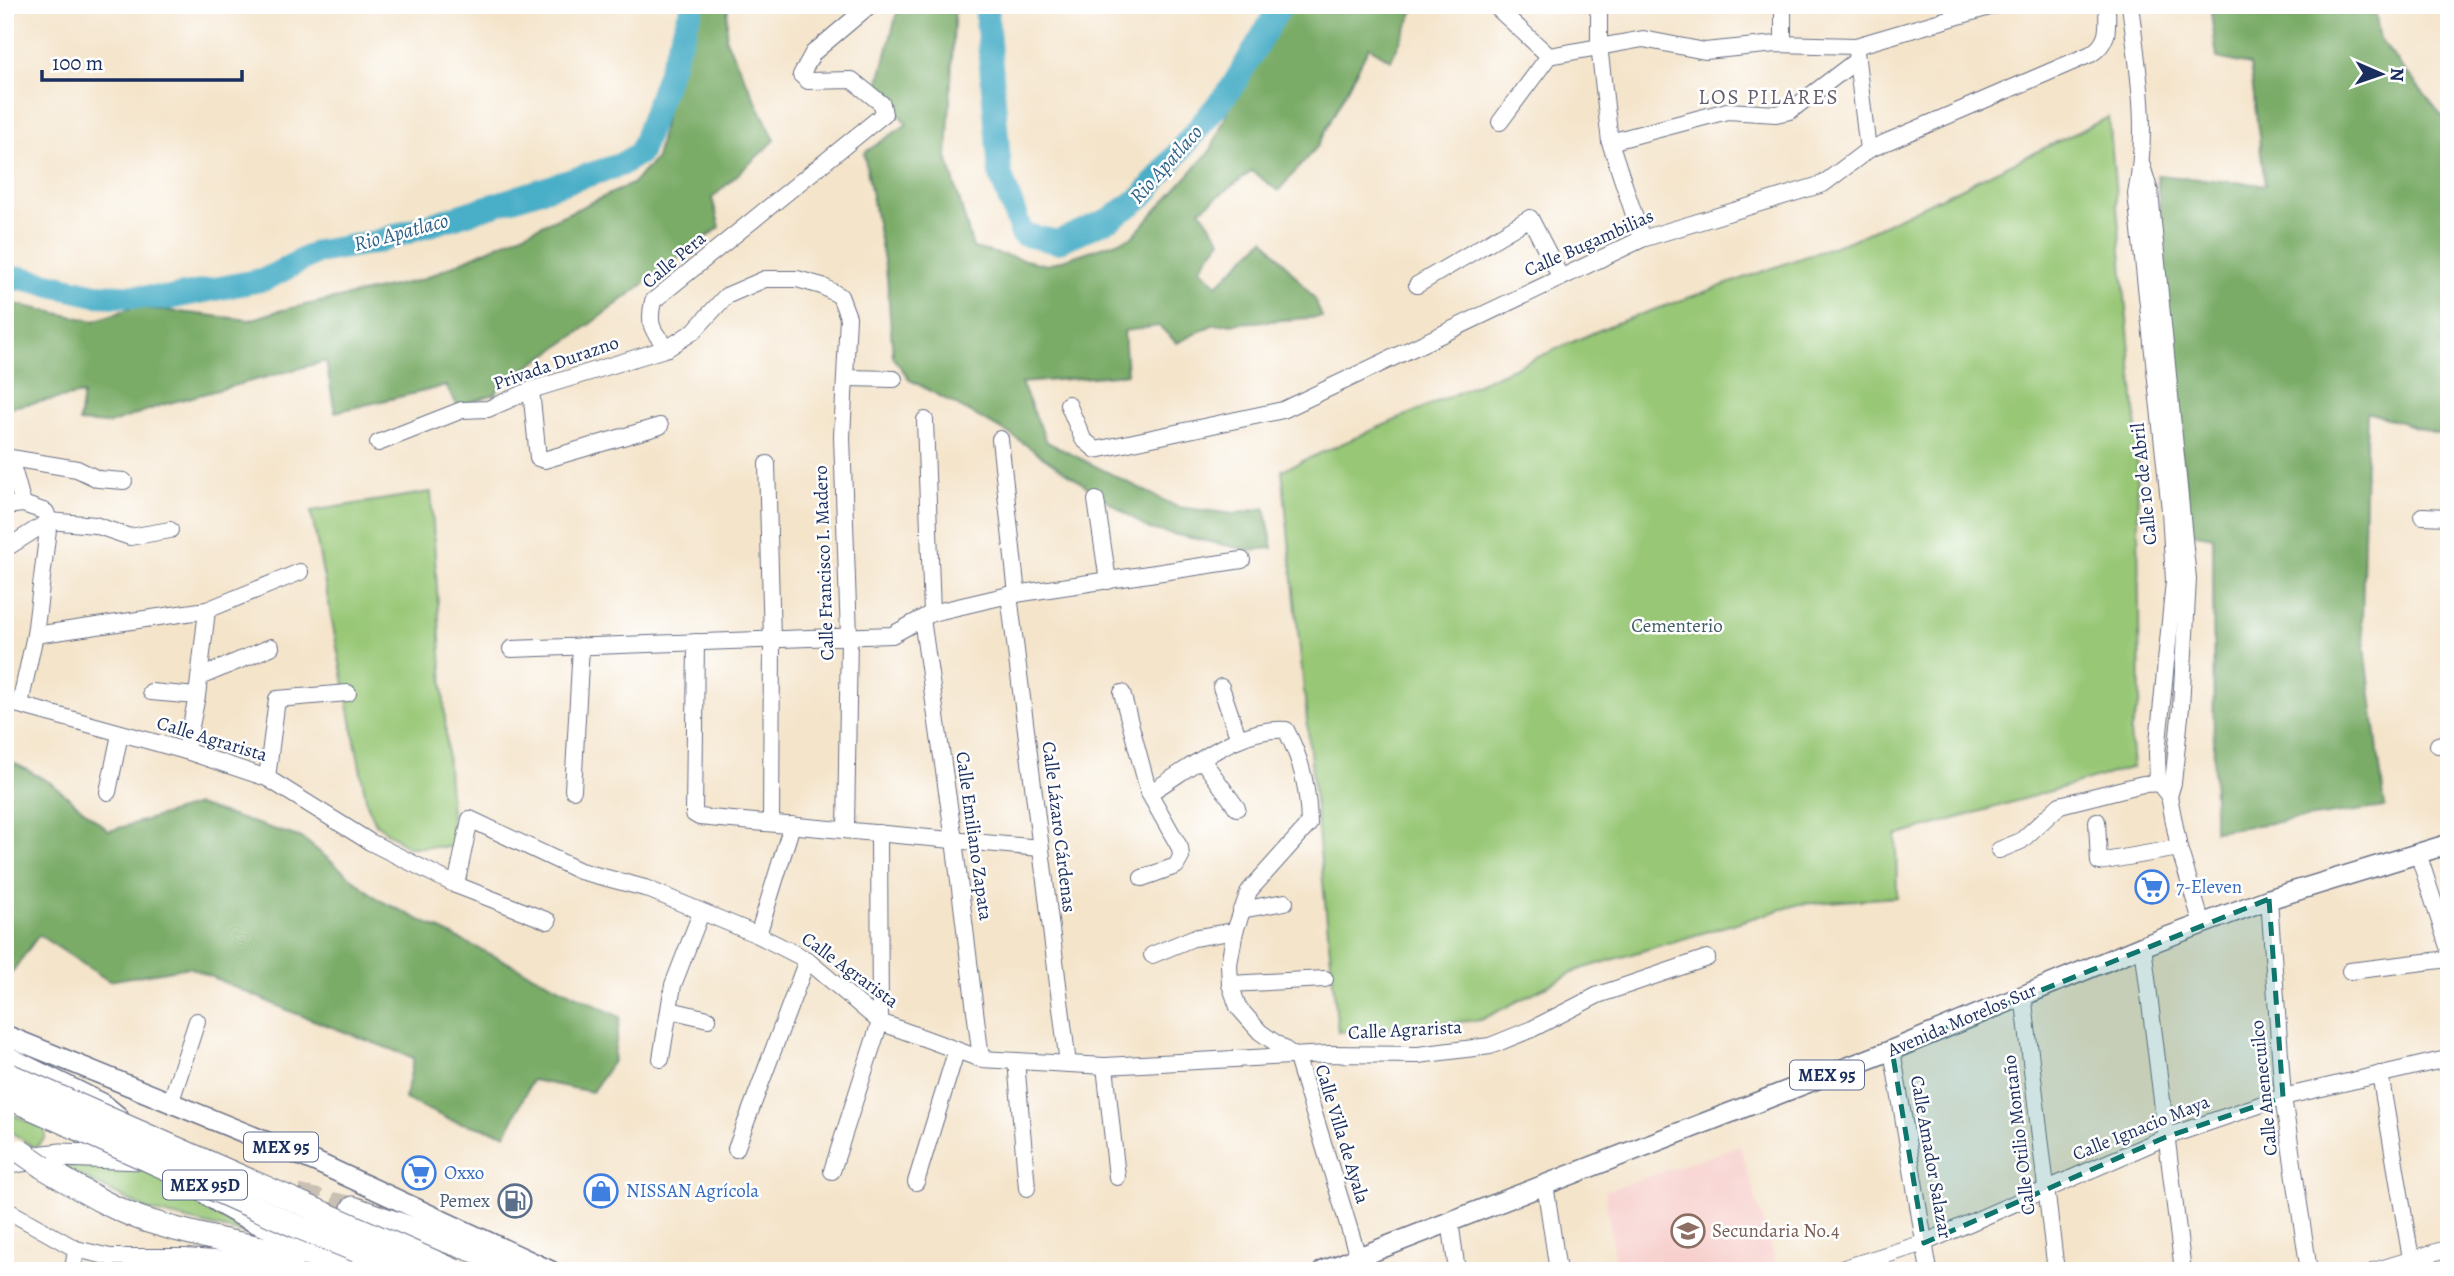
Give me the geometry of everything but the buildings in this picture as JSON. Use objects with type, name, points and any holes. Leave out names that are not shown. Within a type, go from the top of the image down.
[{"type":"highway","name":"MEX 95D","points":[[5,1073],[455,1271]]},
{"type":"highway","points":[[5,1093],[62,1121],[156,1161],[10,1151]]},
{"type":"highway","name":"MEX 95D","points":[[5,1093],[296,1226],[407,1271]]},
{"type":"highway","points":[[10,1151],[147,1221],[367,1267]]},
{"type":"highway","points":[[353,1208],[532,1271]]},
{"type":"main road","name":"Avenida Morelos Sur","points":[[1323,1271],[1892,1050],[2143,946],[2269,899],[2449,844]]},
{"type":"main road","name":"MEX 95","points":[[5,1035],[352,1177],[551,1271]]},
{"type":"main road","points":[[5,1055],[102,1104],[231,1213],[367,1267],[415,1271]]},
{"type":"street","name":"Calle Pera","points":[[668,348],[652,332],[649,321],[653,301],[884,114],[882,104],[852,80],[808,81],[801,75],[813,53],[870,5]]},
{"type":"street","points":[[1494,5],[1549,56]]},
{"type":"street","points":[[1595,5],[1599,13],[1599,44],[1610,142],[1642,239]]},
{"type":"street","points":[[1783,5],[1783,44]]},
{"type":"street","points":[[1610,142],[1727,111],[1776,114],[1790,111],[1856,53],[1996,5]]},
{"type":"street","name":"Calle Bugambilias","points":[[1068,404],[1083,439],[1096,450],[1283,410],[1642,239],[1823,184],[1868,150],[2091,54],[2103,46],[2107,36],[2107,5]]},
{"type":"street","name":"Calle 10 de Abril","points":[[2130,5],[2144,117],[2142,166],[2136,194],[2174,581],[2157,753],[2179,848],[2202,924]]},
{"type":"street","points":[[1504,118],[1549,56],[1599,44],[1643,39],[1705,51],[1783,44],[1856,53]]},
{"type":"street","points":[[1856,53],[1868,150]]},
{"type":"street","points":[[1417,285],[1531,218],[1561,278]]},
{"type":"street","name":"Calle Francisco I. Madero","points":[[668,348],[694,331],[726,296],[765,279],[797,279],[822,286],[840,296],[848,317],[842,437],[849,636],[846,830]]},
{"type":"street","name":"Privada Durazno","points":[[377,443],[462,410],[488,409],[531,390],[668,348]]},
{"type":"street","points":[[847,378],[894,379]]},
{"type":"street","points":[[531,390],[538,458],[544,460],[660,426]]},
{"type":"street","name":"Calle Emiliano Zapata","points":[[925,420],[927,616],[981,1059]]},
{"type":"street","name":"Calle Lázaro Cárdenas","points":[[1000,439],[1013,594],[1040,848],[1068,1064]]},
{"type":"street","points":[[5,457],[78,470],[97,479],[124,481]]},
{"type":"street","points":[[767,464],[772,639],[771,823]]},
{"type":"street","points":[[5,470],[15,472],[23,504]]},
{"type":"street","points":[[1096,500],[1108,581]]},
{"type":"street","points":[[5,506],[23,504],[47,517],[95,525],[130,537],[170,530]]},
{"type":"street","points":[[2422,516],[2449,517]]},
{"type":"street","points":[[5,549],[47,517]]},
{"type":"street","points":[[13,702],[35,635],[47,517]]},
{"type":"street","points":[[512,649],[891,635],[927,616],[1013,594],[1242,560]]},
{"type":"street","points":[[35,635],[207,610],[300,572]]},
{"type":"street","points":[[186,751],[200,677],[207,610]]},
{"type":"street","points":[[696,642],[694,814],[699,817],[1040,848]]},
{"type":"street","points":[[573,790],[581,646]]},
{"type":"street","points":[[200,677],[271,647]]},
{"type":"street","points":[[1221,687],[1238,737]]},
{"type":"street","points":[[150,692],[197,696]]},
{"type":"street","points":[[267,778],[277,699],[348,693]]},
{"type":"street","points":[[1122,693],[1149,793],[1180,848],[1181,858],[1176,866],[1142,878]]},
{"type":"street","name":"Calle Agrarista","points":[[13,702],[186,751],[267,778],[370,842],[456,885],[470,819],[580,871],[645,888],[758,935],[807,960],[880,1022],[981,1059],[1105,1066],[1297,1058],[1328,1054],[1418,1055],[1490,1046],[1532,1029],[1598,995],[1707,958]]},
{"type":"street","name":"Calle Villa de Ayala","points":[[1149,793],[1238,737],[1267,728],[1286,730],[1300,757],[1305,778],[1309,824],[1249,891],[1235,931],[1229,964],[1230,984],[1238,1007],[1260,1032],[1297,1058],[1358,1256]]},
{"type":"street","points":[[108,792],[120,734]]},
{"type":"street","points":[[1203,761],[1237,808]]},
{"type":"street","points":[[1999,850],[2021,841],[2060,805],[2167,787]]},
{"type":"street","points":[[2097,821],[2099,862],[2179,848]]},
{"type":"street","points":[[758,935],[792,825]]},
{"type":"street","points":[[832,1171],[880,1022],[879,833]]},
{"type":"street","points":[[2418,853],[2449,950]]},
{"type":"street","points":[[456,885],[548,921]]},
{"type":"street","name":"Calle Anenecuilco","points":[[2269,899],[2283,1097],[2309,1271]]},
{"type":"street","points":[[1241,910],[1286,902]]},
{"type":"street","points":[[661,1059],[673,985],[701,913]]},
{"type":"street","points":[[1152,955],[1193,938],[1235,931]]},
{"type":"street","points":[[2143,946],[2183,1271]]},
{"type":"street","points":[[2350,971],[2449,959]]},
{"type":"street","points":[[736,1149],[807,960]]},
{"type":"street","points":[[1230,984],[1325,978]]},
{"type":"street","name":"Calle Otilio Montaño","points":[[2022,994],[2056,1271]]},
{"type":"street","points":[[670,1010],[708,1018]]},
{"type":"street","points":[[171,1101],[197,1021]]},
{"type":"street","name":"Calle Amador Salazar","points":[[1892,1050],[1929,1271]]},
{"type":"street","points":[[916,1182],[956,1052]]},
{"type":"street","name":"Calle Ignacio Maya","points":[[1835,1271],[1924,1243],[2166,1137],[2283,1097],[2442,1060]]},
{"type":"street","points":[[1016,1061],[1027,1188]]},
{"type":"street","points":[[1105,1066],[1117,1177]]},
{"type":"street","points":[[2380,1074],[2412,1265]]},
{"type":"street","points":[[1545,1184],[1558,1271]]},
{"type":"street","points":[[5,1209],[76,1249],[110,1257],[185,1257],[244,1261],[296,1271]]},
{"type":"street","points":[[1450,1221],[1457,1271]]},
{"type":"street","points":[[2374,1271],[2412,1265],[2449,1248]]},
{"type":"street","points":[[73,1271],[76,1249]]},
{"type":"highlighted area","points":[[2269,899],[2283,1097],[2166,1137],[1924,1243],[1892,1050]]},
{"type":"shaded area","name":"Secundaria No.4","points":[[1740,1146],[1778,1271],[1616,1271],[1605,1191]]},
{"type":"green space","points":[[690,5],[728,5],[726,40],[775,140],[712,198],[720,227],[570,339],[501,385],[495,394],[458,406],[446,386],[335,412],[326,361],[162,405],[109,424],[79,422],[83,394],[5,408],[5,302],[94,321],[134,307],[250,320],[278,311],[421,280],[632,184],[656,159]]},
{"type":"green space","points":[[897,5],[955,5],[947,157],[973,248],[1047,265],[1132,237],[1211,150],[1274,5],[1414,5],[1391,60],[1369,47],[1317,147],[1278,191],[1252,171],[1200,210],[1221,240],[1200,268],[1217,285],[1264,239],[1315,299],[1322,317],[1212,325],[1177,343],[1159,326],[1124,331],[1127,374],[1021,383],[1047,442],[1177,507],[1234,514],[1265,508],[1273,548],[1248,550],[1149,529],[1010,434],[910,380],[893,357],[887,277],[864,153],[907,124],[877,89]]},
{"type":"green space","points":[[2210,5],[2374,5],[2380,40],[2449,124],[2449,437],[2367,412],[2362,623],[2385,807],[2214,831],[2213,537],[2191,533],[2173,387],[2157,175],[2265,185],[2250,65],[2217,58]]},
{"type":"green space","name":"Cementerio","points":[[2109,117],[2137,431],[2140,701],[2130,732],[2133,767],[1896,836],[1897,897],[1800,904],[1578,970],[1481,1020],[1338,1032],[1282,470],[1611,325],[1852,240]]},
{"type":"green space","points":[[431,492],[453,847],[408,847],[376,824],[367,804],[311,511]]},
{"type":"green space","points":[[5,758],[51,783],[109,831],[197,805],[302,838],[379,900],[620,1017],[613,1061],[592,1092],[532,1080],[506,1134],[450,1120],[405,1099],[414,1058],[292,1012],[189,967],[109,981],[39,935],[12,972],[5,971]]},
{"type":"green space","points":[[5,1111],[45,1129],[45,1138],[35,1148],[5,1128]]},
{"type":"green space","points":[[58,1165],[160,1168],[279,1242],[150,1211]]},
{"type":"waterway","name":"Rio Apatlaco","points":[[5,280],[21,278],[96,295],[169,298],[266,279],[317,252],[376,242],[620,165],[640,153],[693,5]]},
{"type":"waterway","name":"Rio Apatlaco","points":[[986,5],[1000,173],[1022,234],[1057,242],[1110,219],[1142,197],[1232,87],[1281,5]]},
{"type":"tunnel","points":[[298,1196],[353,1208]]},
{"type":"place","name":"7-Eleven","points":[[2152,887]]},
{"type":"place","name":"Oxxo","points":[[419,1173]]},
{"type":"place","name":"NISSAN Agrícola","points":[[601,1191]]},
{"type":"place","name":"Pemex","points":[[515,1201]]},
{"type":"place","name":"Secundaria No.4","points":[[1688,1231]]},
{"type":"district","name":"LOS PILARES","points":[[1769,97]]}]
